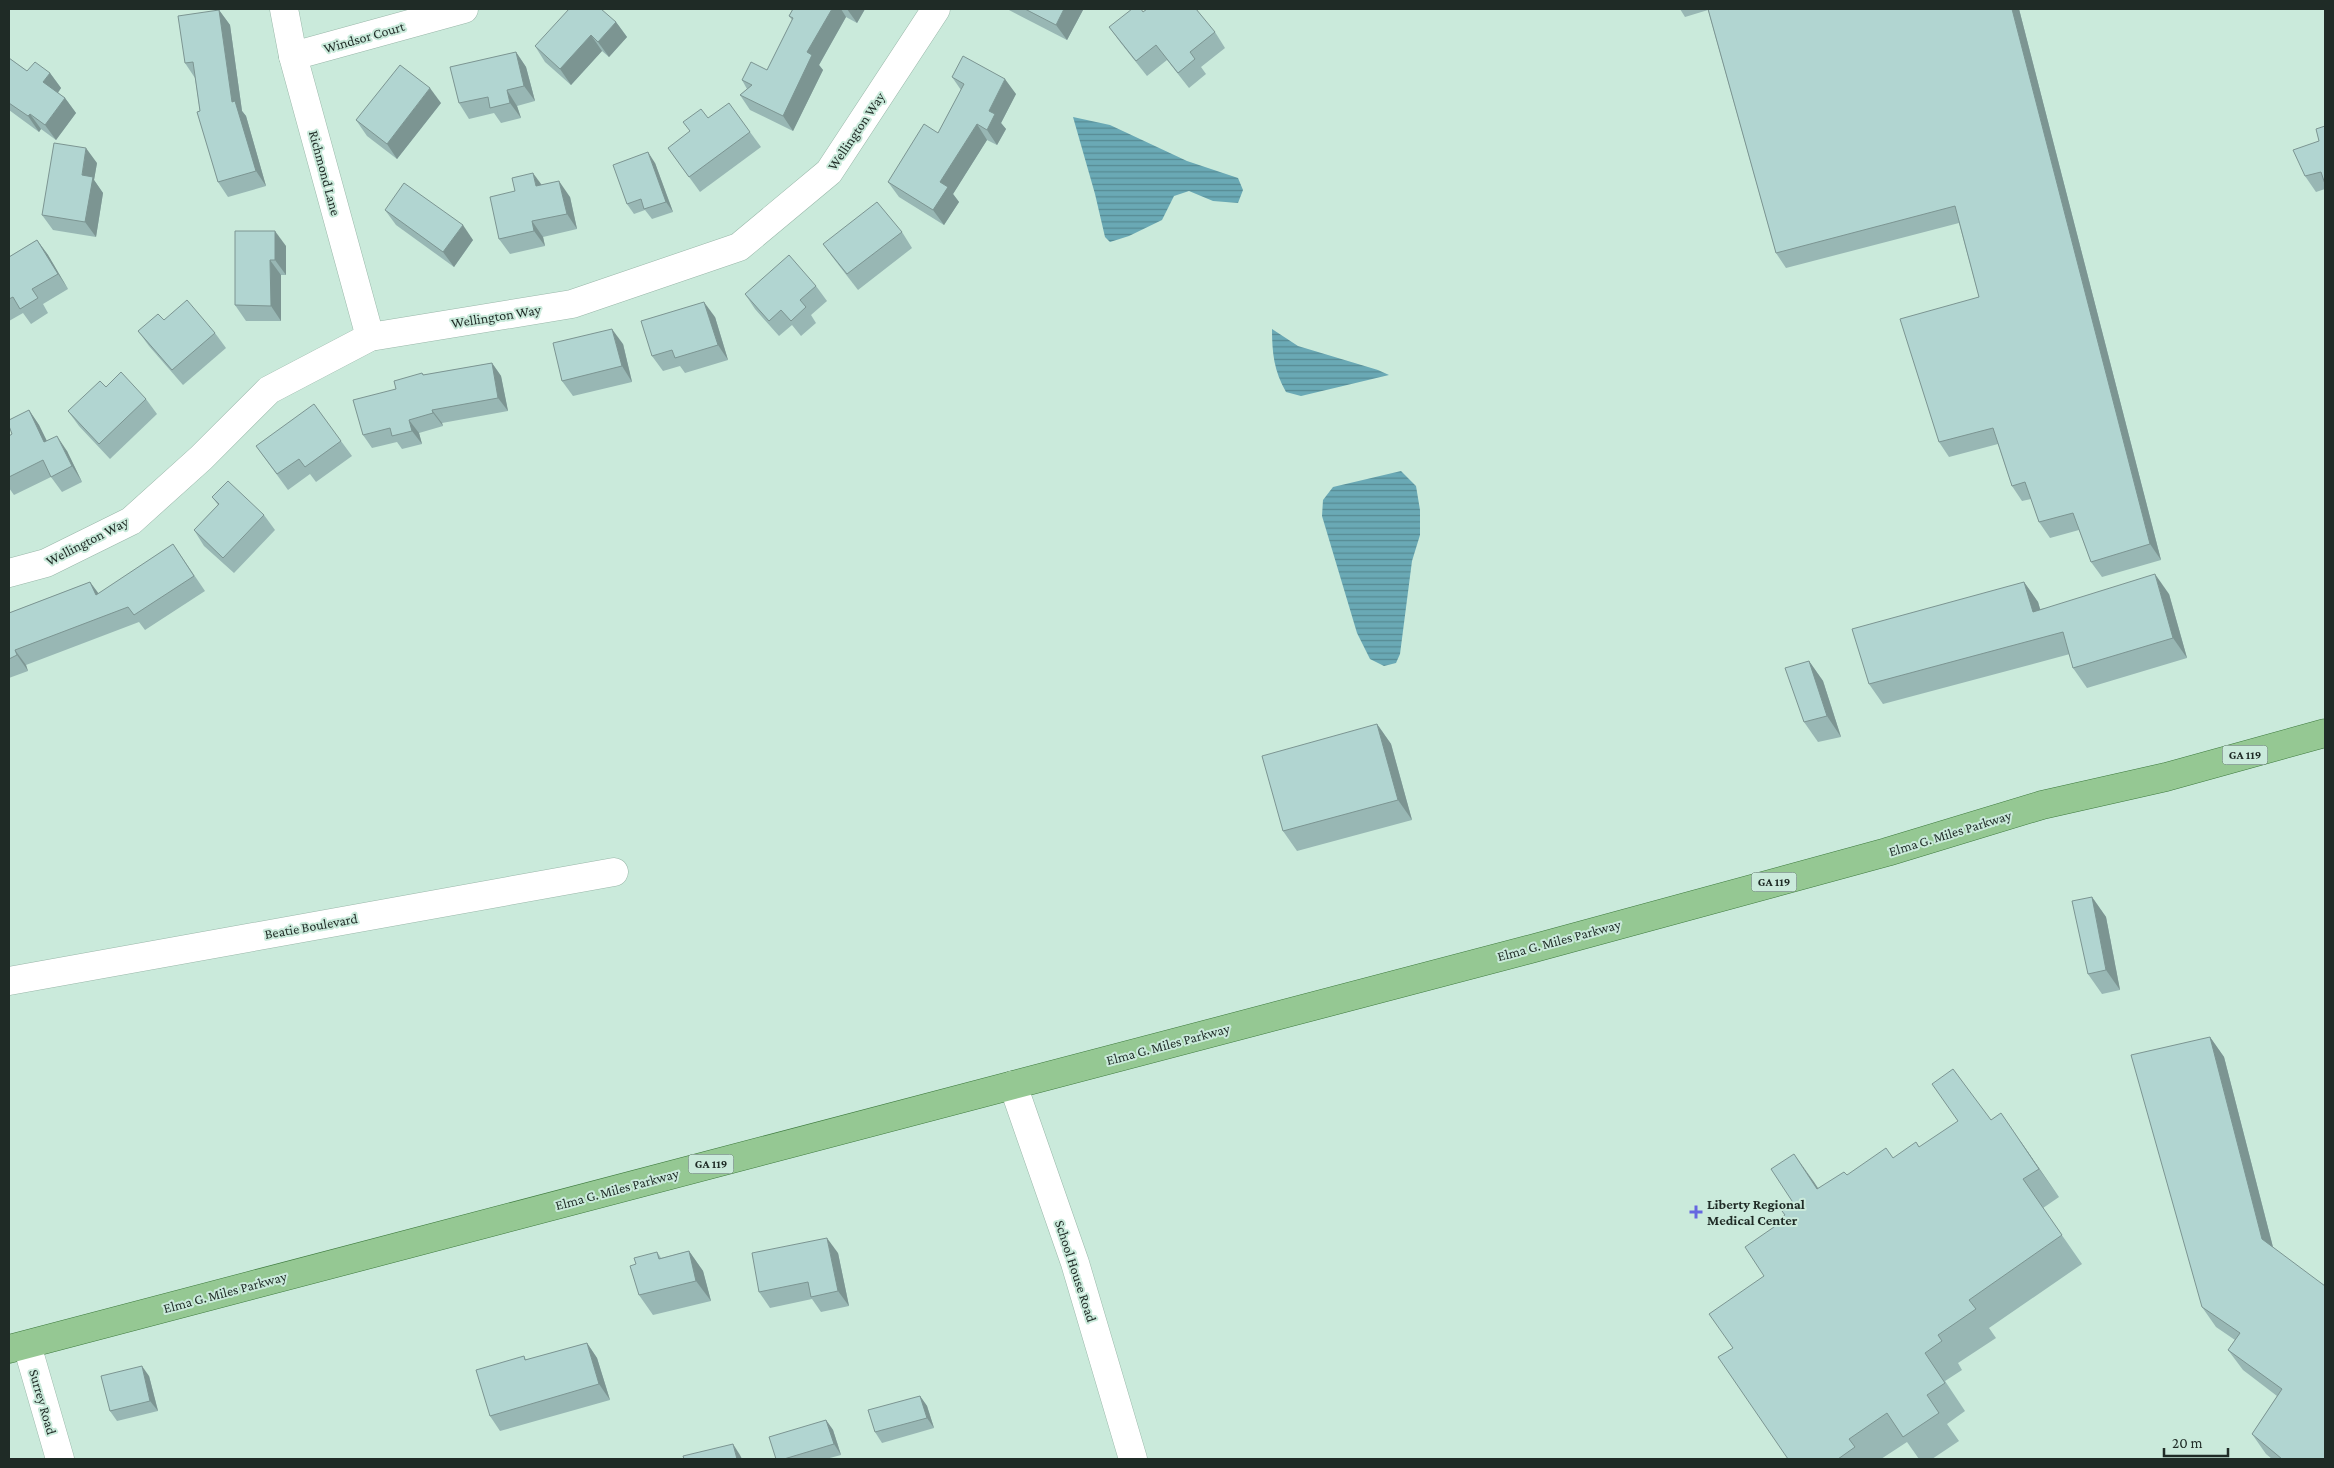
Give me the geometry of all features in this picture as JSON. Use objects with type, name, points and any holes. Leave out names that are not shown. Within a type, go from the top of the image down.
[{"type":"main road","name":"Elma G. Miles Parkway","points":[[18,1347],[1531,949],[1887,852],[2042,805],[2166,777],[2325,733]]},
{"type":"street","name":"Richmond Lane","points":[[284,9],[293,56],[370,337]]},
{"type":"street","name":"Windsor Court","points":[[293,56],[464,9]]},
{"type":"street","name":"Wellington Way","points":[[9,574],[46,563],[130,521],[201,458],[269,390],[370,337],[572,304],[739,247],[829,172],[936,9]]},
{"type":"street","name":"Beatie Boulevard","points":[[9,981],[614,872]]},
{"type":"street","name":"School House Road","points":[[1013,1085],[1075,1263],[1134,1459]]},
{"type":"street","name":"Surrey Road","points":[[18,1347],[60,1459]]},
{"type":"water","points":[[1073,117],[1110,125],[1187,161],[1238,178],[1243,190],[1238,203],[1213,201],[1189,191],[1174,196],[1162,220],[1129,236],[1110,242],[1105,237]]},
{"type":"water","points":[[1272,329],[1298,346],[1389,375],[1301,396],[1286,392],[1275,362],[1272,346]]},
{"type":"water","points":[[1401,471],[1416,486],[1420,510],[1420,535],[1412,561],[1400,654],[1396,663],[1384,666],[1370,659],[1357,633],[1322,516],[1323,500],[1333,487]]},
{"type":"building","points":[[569,9],[601,9],[616,22],[598,42],[591,35],[560,69],[535,46]]},
{"type":"building","points":[[793,9],[832,9],[807,52],[812,55],[783,116],[740,95],[752,85],[742,80],[751,62],[767,70],[793,18],[789,16]]},
{"type":"building","points":[[1025,9],[1064,9],[1056,25]]},
{"type":"building","points":[[1132,9],[1141,9],[1143,12],[1147,9],[1196,9],[1215,32],[1190,52],[1195,59],[1178,73],[1156,45],[1136,61],[1109,27]]},
{"type":"building","points":[[1708,9],[2012,9],[2150,544],[2091,562],[2073,513],[2039,522],[2025,482],[2012,486],[1993,428],[1939,442],[1900,319],[1979,297],[1955,206],[1776,253]]},
{"type":"building","points":[[219,10],[232,102],[235,101],[256,171],[218,182],[197,112],[200,111],[193,62],[185,63],[178,16]]},
{"type":"building","points":[[516,52],[524,86],[507,90],[510,103],[490,108],[488,97],[459,103],[450,67]]},
{"type":"building","points":[[963,56],[1005,79],[989,111],[995,114],[987,130],[977,124],[940,182],[948,187],[933,210],[888,182],[924,124],[938,133],[964,84],[952,77]]},
{"type":"building","points":[[9,58],[27,71],[35,62],[50,73],[43,82],[65,98],[45,125],[30,114],[28,116],[9,103]]},
{"type":"building","points":[[400,65],[430,88],[387,144],[356,120]]},
{"type":"building","points":[[729,103],[750,132],[689,177],[668,148],[690,131],[683,122],[701,109],[708,118]]},
{"type":"building","points":[[2325,126],[2325,184],[2321,172],[2305,176],[2293,150],[2319,141],[2316,129]]},
{"type":"building","points":[[54,143],[86,148],[82,175],[93,177],[85,222],[42,215]]},
{"type":"building","points":[[648,152],[666,202],[644,209],[641,199],[627,204],[613,165]]},
{"type":"building","points":[[533,173],[536,186],[559,181],[567,214],[532,221],[534,231],[499,239],[490,197],[515,191],[512,178]]},
{"type":"building","points":[[404,183],[463,225],[443,252],[385,210]]},
{"type":"building","points":[[877,202],[902,232],[847,274],[823,244]]},
{"type":"building","points":[[235,231],[275,231],[275,260],[270,260],[271,306],[235,305]]},
{"type":"building","points":[[37,240],[58,274],[32,289],[38,298],[20,309],[13,297],[9,299],[9,257]]},
{"type":"building","points":[[789,255],[816,286],[800,300],[806,307],[791,321],[781,310],[769,321],[745,294]]},
{"type":"building","points":[[187,300],[215,333],[172,370],[138,331],[158,314],[164,320]]},
{"type":"building","points":[[704,302],[718,345],[675,358],[672,350],[652,356],[641,321]]},
{"type":"building","points":[[612,329],[622,366],[562,381],[553,343]]},
{"type":"building","points":[[492,363],[498,398],[432,410],[433,413],[409,420],[412,431],[392,436],[390,428],[363,435],[353,400],[396,389],[394,381],[422,373],[423,375]]},
{"type":"building","points":[[121,372],[146,399],[99,444],[68,411],[100,381],[106,387]]},
{"type":"building","points":[[314,404],[341,441],[305,467],[299,459],[277,474],[256,446]]},
{"type":"building","points":[[29,410],[44,442],[57,436],[72,466],[51,477],[43,460],[9,477],[9,436],[12,434],[9,420]]},
{"type":"building","points":[[228,481],[264,515],[223,558],[194,530],[219,504],[212,497]]},
{"type":"building","points":[[173,544],[194,576],[134,615],[128,607],[15,650],[17,655],[9,659],[9,613],[90,582],[96,595]]},
{"type":"building","points":[[2155,574],[2173,638],[2073,668],[2063,632],[1869,684],[1852,629],[2024,582],[2033,612]]},
{"type":"building","points":[[1809,661],[1827,716],[1804,722],[1785,668]]},
{"type":"building","points":[[1377,724],[1398,800],[1283,831],[1262,756]]},
{"type":"building","points":[[2092,897],[2106,970],[2088,974],[2072,901]]},
{"type":"building","points":[[2210,1037],[2262,1239],[2325,1286],[2325,1459],[2282,1459],[2252,1434],[2282,1389],[2228,1350],[2240,1333],[2202,1307],[2131,1055]]},
{"type":"building","points":[[1953,1069],[1991,1120],[2001,1113],[2039,1169],[2023,1179],[2062,1235],[1969,1300],[1976,1309],[1938,1335],[1942,1341],[1925,1353],[1945,1383],[1927,1395],[1939,1413],[1903,1437],[1887,1413],[1849,1439],[1855,1447],[1838,1459],[1788,1459],[1718,1357],[1733,1348],[1709,1314],[1764,1276],[1745,1247],[1774,1227],[1772,1224],[1785,1215],[1782,1211],[1794,1204],[1771,1169],[1794,1154],[1817,1189],[1844,1172],[1847,1175],[1886,1148],[1893,1158],[1916,1142],[1919,1147],[1958,1121],[1932,1084]]},
{"type":"building","points":[[827,1238],[838,1291],[811,1297],[808,1282],[759,1292],[752,1253]]},
{"type":"building","points":[[689,1251],[696,1281],[639,1295],[630,1266],[636,1264],[634,1258],[657,1252],[659,1259]]},
{"type":"building","points":[[587,1343],[599,1384],[490,1416],[476,1370],[524,1356],[525,1360]]},
{"type":"building","points":[[142,1366],[150,1401],[110,1411],[101,1376]]},
{"type":"building","points":[[920,1396],[927,1418],[875,1432],[868,1410]]},
{"type":"building","points":[[826,1420],[834,1444],[784,1459],[776,1459],[769,1437]]},
{"type":"building","points":[[733,1444],[737,1459],[684,1459],[683,1456]]},
{"type":"place","name":"Liberty Regional Medical Center","points":[[1696,1212]]}]
